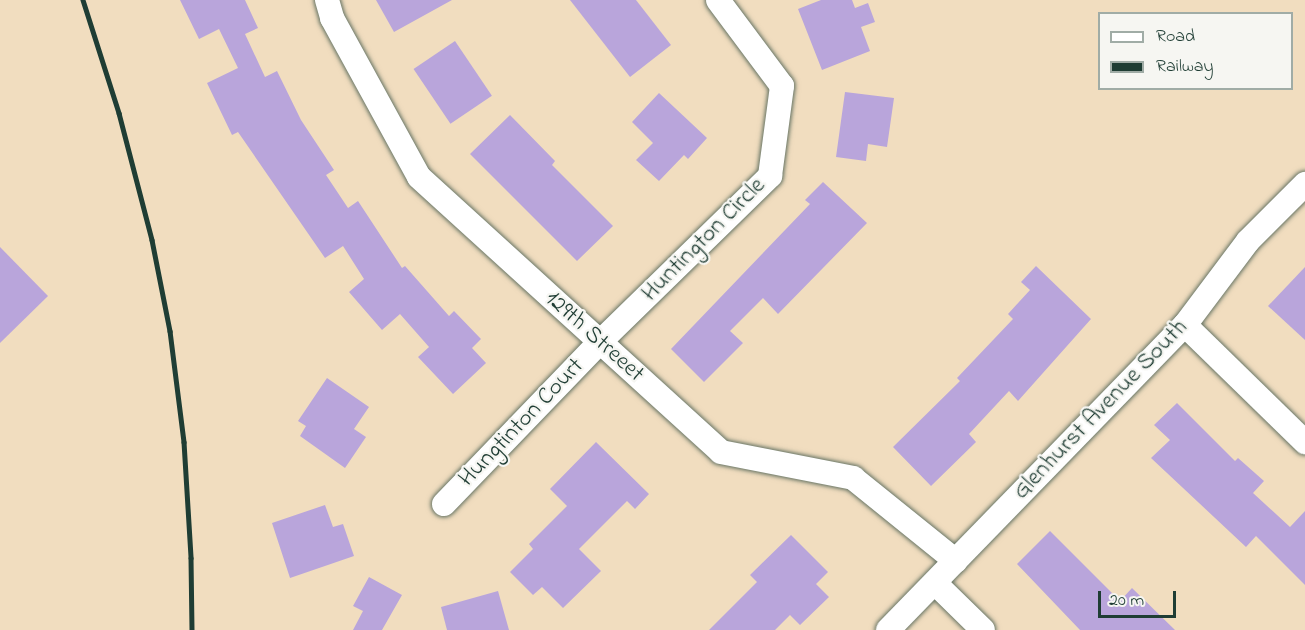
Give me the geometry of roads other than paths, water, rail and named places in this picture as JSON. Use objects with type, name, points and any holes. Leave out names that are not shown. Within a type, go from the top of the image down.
[{"type":"street","name":"129th Streeet","points":[[327,0],[332,18],[419,177],[721,452],[853,478],[956,561]]},
{"type":"street","name":"Huntington Circle","points":[[600,342],[770,176],[782,86],[718,0]]},
{"type":"street","name":"Glenhurst Avenue South","points":[[888,630],[1185,325],[1248,241],[1305,184]]},
{"type":"street","points":[[1185,325],[1305,442]]},
{"type":"street","name":"Hungtinton Court","points":[[444,504],[600,342]]},
{"type":"street","points":[[935,583],[983,630]]},
{"type":"railway","points":[[83,0],[119,113],[152,240],[170,331],[184,442],[191,558],[192,630]]}]
